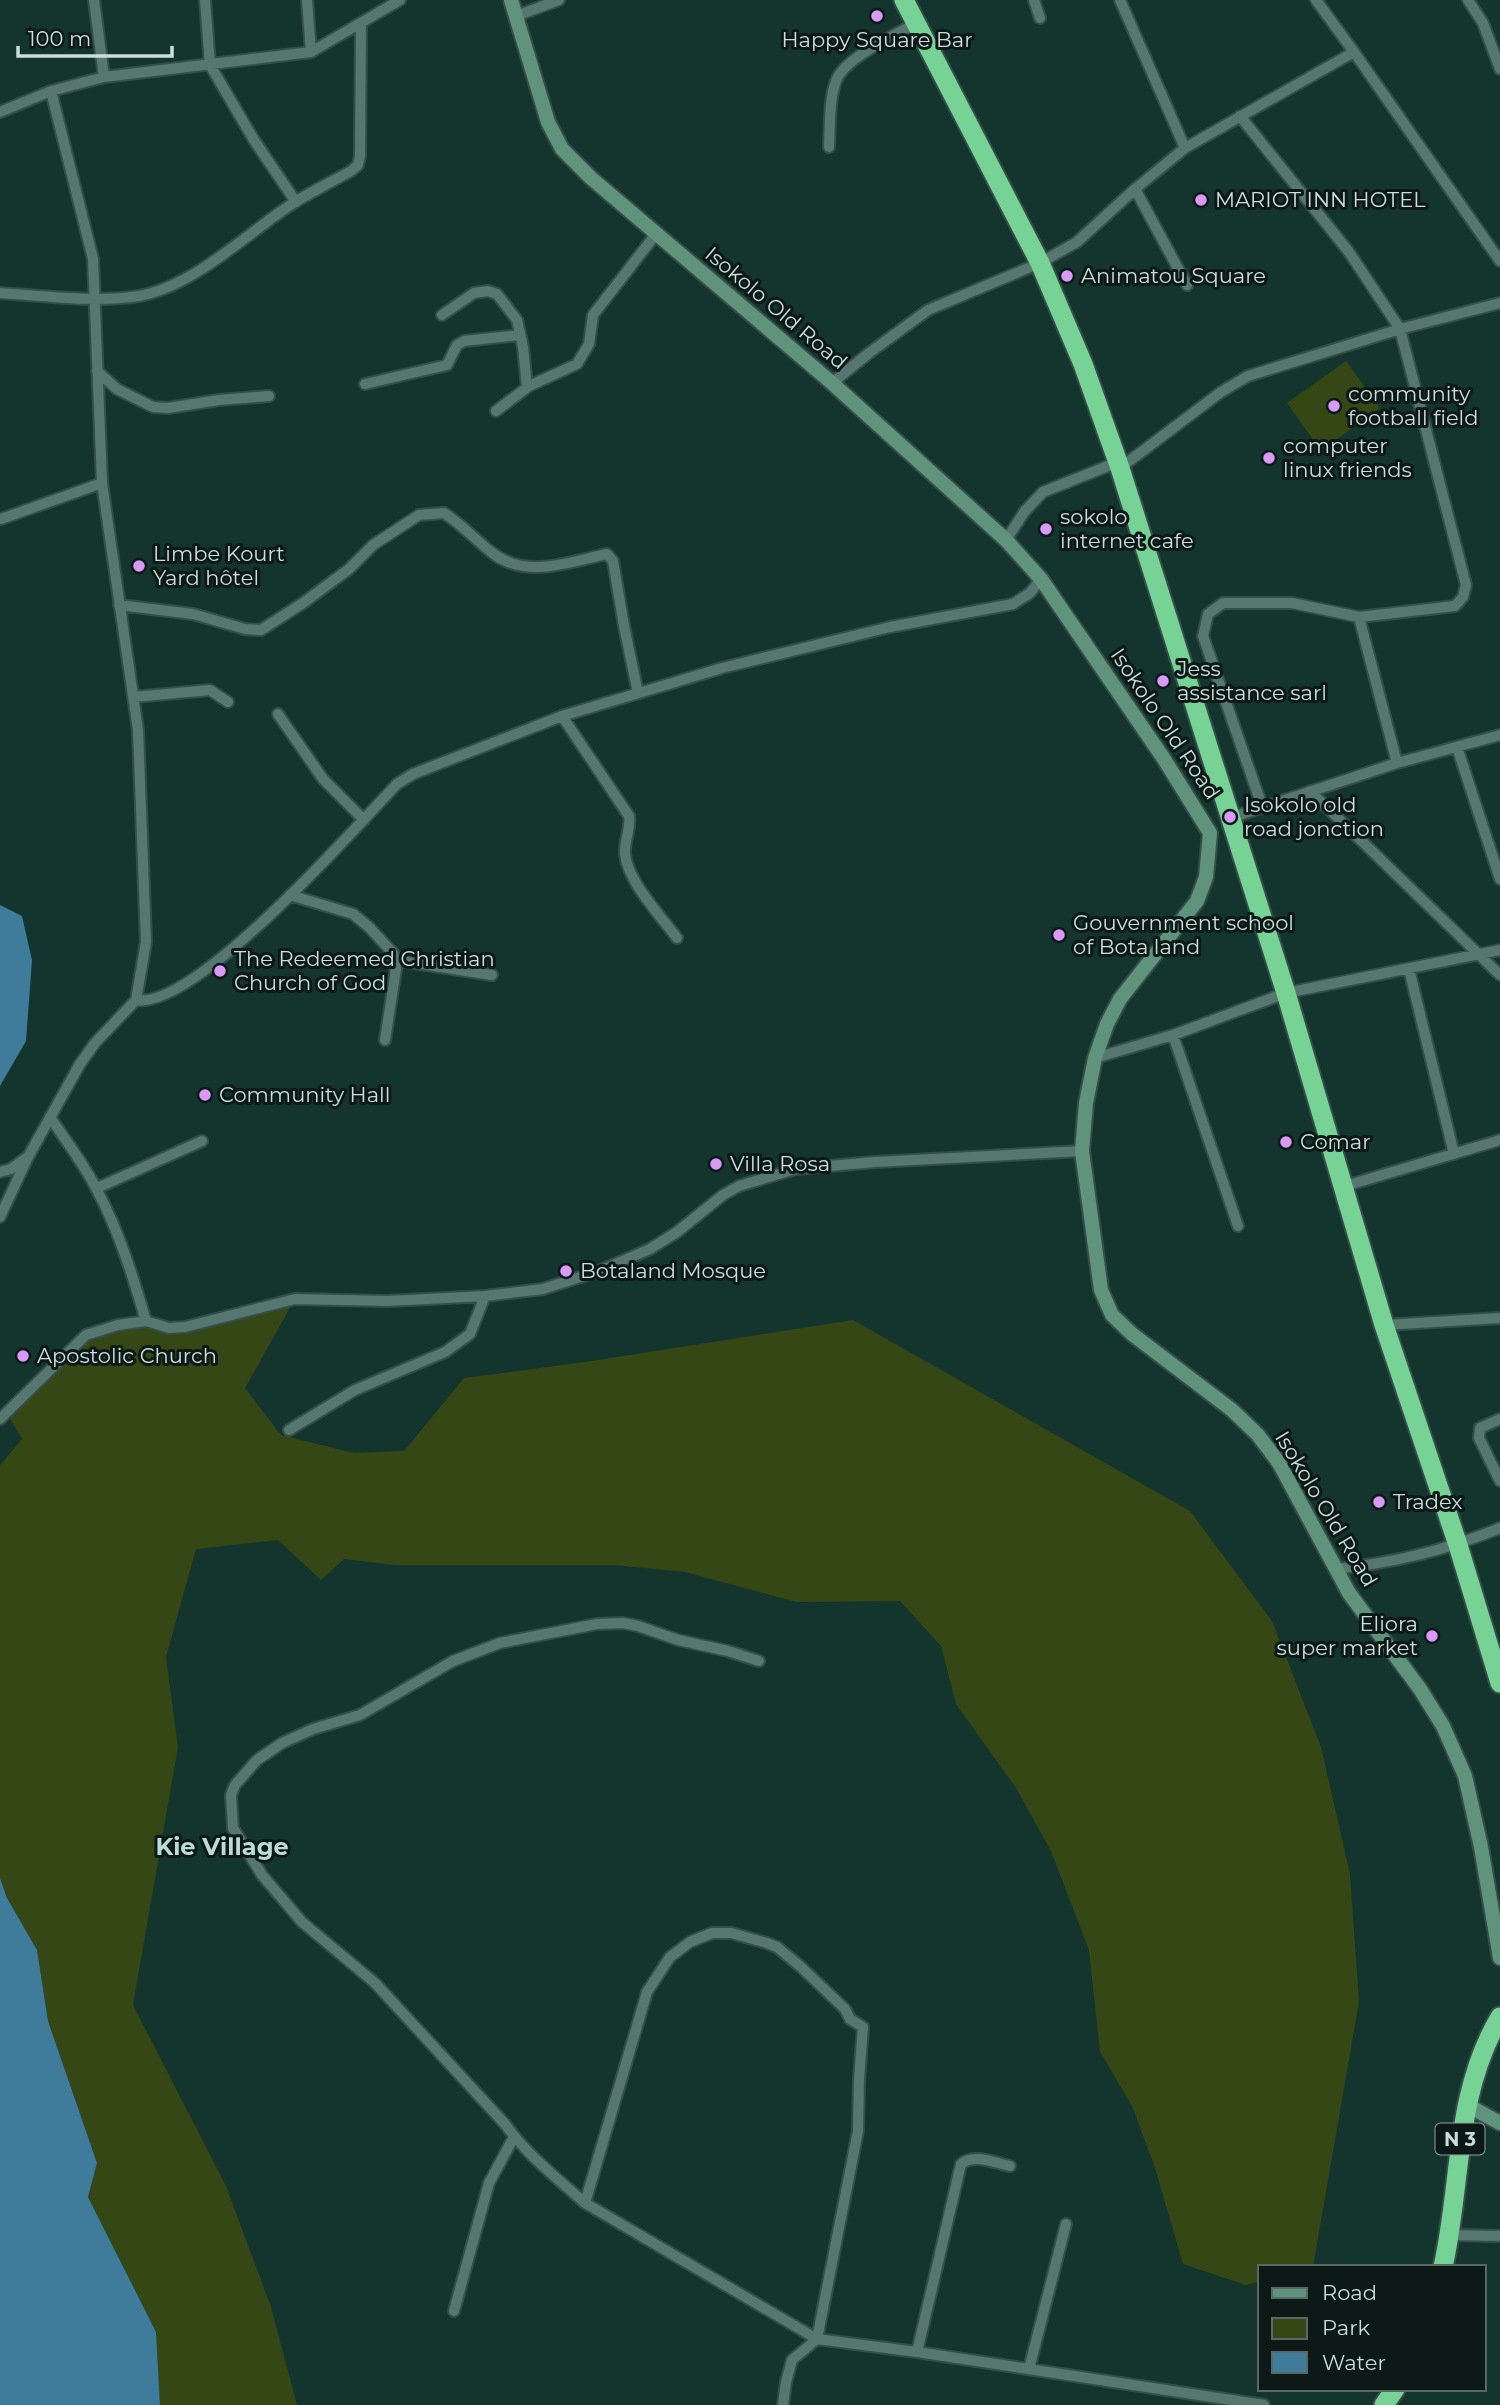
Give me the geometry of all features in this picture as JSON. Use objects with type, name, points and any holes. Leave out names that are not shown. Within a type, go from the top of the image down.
[{"type":"highway","points":[[904,0],[1040,263],[1083,364],[1119,465],[1286,993],[1384,1325],[1458,1545],[1500,1683]]},
{"type":"highway","name":"N 3","points":[[1443,2265],[1450,2235],[1460,2138],[1467,2105],[1487,2043],[1500,2017]]},
{"type":"street","points":[[94,0],[104,77]]},
{"type":"street","points":[[205,0],[210,65],[254,140],[296,202]]},
{"type":"street","points":[[307,0],[311,52]]},
{"type":"street","points":[[0,112],[51,91],[104,77],[311,52],[400,0]]},
{"type":"street","name":"Isokolo Old Road","points":[[511,0],[548,122],[562,149],[656,234],[832,383],[1006,540],[1041,579],[1164,759],[1210,833],[1206,877],[1197,901],[1120,999],[1107,1024],[1095,1058],[1086,1103],[1082,1151],[1101,1290],[1112,1315],[1132,1334],[1232,1410],[1258,1435],[1279,1463],[1349,1593],[1420,1689],[1443,1726],[1465,1776],[1481,1847],[1500,1958]]},
{"type":"street","points":[[516,16],[559,0]]},
{"type":"street","points":[[1034,0],[1040,18]]},
{"type":"street","points":[[1120,0],[1185,148]]},
{"type":"street","points":[[1316,0],[1500,261]]},
{"type":"street","points":[[1468,0],[1483,23],[1500,69]]},
{"type":"street","points":[[829,147],[831,107],[836,79],[850,63],[916,23]]},
{"type":"street","points":[[0,293],[96,299],[140,296],[183,280],[296,202],[358,165],[361,24]]},
{"type":"street","points":[[832,383],[928,310],[1040,263],[1077,242],[1185,148],[1354,52]]},
{"type":"street","points":[[0,1217],[28,1157],[95,1043],[136,1000],[145,952],[140,767],[133,697],[102,483],[93,259],[51,91]]},
{"type":"street","points":[[1240,116],[1349,252],[1399,329],[1466,585],[1463,597],[1455,606],[1359,617],[1292,603],[1223,603],[1208,614],[1203,636],[1262,806]]},
{"type":"street","points":[[1135,189],[1186,285]]},
{"type":"street","points":[[496,411],[527,387],[577,363],[589,344],[593,315],[656,234]]},
{"type":"street","points":[[442,315],[474,293],[488,291],[497,294],[517,320],[527,387]]},
{"type":"street","points":[[1006,540],[1025,511],[1043,492],[1119,465],[1221,392],[1248,376],[1399,329],[1499,306]]},
{"type":"street","points":[[365,384],[447,365],[457,345],[464,341],[520,335]]},
{"type":"street","points":[[97,371],[117,389],[160,408],[269,396]]},
{"type":"street","points":[[1,519],[102,483]]},
{"type":"street","points":[[118,605],[193,614],[245,629],[261,630],[303,603],[349,569],[373,545],[419,515],[444,513],[504,562],[517,566],[536,569],[607,554],[613,561],[638,693]]},
{"type":"street","points":[[136,1000],[145,1002],[163,995],[224,956],[290,895],[404,779],[562,716],[722,668],[851,635],[1013,604],[1030,593],[1041,579]]},
{"type":"street","points":[[1359,617],[1397,763]]},
{"type":"street","points":[[133,697],[210,690],[228,702]]},
{"type":"street","points":[[278,714],[323,779],[364,820]]},
{"type":"street","points":[[562,716],[629,816],[631,829],[625,853],[630,873],[677,938]]},
{"type":"street","points":[[1210,833],[1232,824],[1262,806],[1397,763],[1500,735]]},
{"type":"street","points":[[1457,747],[1500,879]]},
{"type":"street","points":[[1310,791],[1500,975]]},
{"type":"street","points":[[290,895],[354,914],[393,953],[396,969],[385,1040]]},
{"type":"street","points":[[1095,1058],[1173,1035],[1286,993],[1500,950]]},
{"type":"street","points":[[395,960],[492,975]]},
{"type":"street","points":[[1409,969],[1454,1154]]},
{"type":"street","points":[[1173,1035],[1238,1226]]},
{"type":"street","points":[[50,1117],[97,1188],[124,1250],[146,1321]]},
{"type":"street","points":[[1345,1186],[1500,1140]]},
{"type":"street","points":[[97,1188],[202,1141]]},
{"type":"street","points":[[0,1419],[86,1335],[118,1325],[146,1321],[169,1328],[186,1327],[295,1299],[388,1301],[485,1296],[543,1289],[623,1262],[663,1242],[723,1195],[739,1186],[795,1169],[874,1161],[1082,1151]]},
{"type":"street","points":[[0,1172],[28,1157]]},
{"type":"street","points":[[289,1430],[355,1390],[445,1352],[470,1334],[485,1296]]},
{"type":"street","points":[[1384,1325],[1500,1318]]},
{"type":"street","points":[[1500,1419],[1480,1428],[1479,1438],[1500,1481]]},
{"type":"street","points":[[1336,1569],[1401,1560],[1458,1545],[1500,1528]]},
{"type":"street","points":[[759,1661],[623,1623],[597,1624],[500,1643],[453,1661],[360,1715],[313,1729],[282,1743],[257,1760],[234,1785],[233,1828],[262,1875],[302,1922],[375,1983],[514,2137],[585,2203],[817,2339],[1029,2368],[1264,2405]]},
{"type":"street","points":[[585,2203],[647,1992],[670,1957],[690,1942],[712,1933],[731,1933],[777,1947],[845,2009],[850,2019],[863,2027],[858,2131],[817,2339],[792,2360],[783,2405]]},
{"type":"street","points":[[1467,2105],[1500,2123]]},
{"type":"street","points":[[454,2311],[489,2183],[514,2137]]},
{"type":"street","points":[[917,2352],[961,2164],[970,2159],[978,2159],[1010,2166]]},
{"type":"street","points":[[1029,2368],[1066,2224]]},
{"type":"street","points":[[1450,2235],[1500,2236]]},
{"type":"green space","name":"community football field","points":[[1346,361],[1380,408],[1321,451],[1287,403]]},
{"type":"green space","points":[[295,1299],[245,1388],[281,1435],[354,1453],[404,1451],[464,1378],[853,1320],[1190,1511],[1272,1621],[1321,1747],[1350,1874],[1359,2002],[1313,2265],[1258,2265],[1258,2282],[1246,2285],[1183,2264],[1154,2165],[1132,2106],[1100,2052],[1089,1950],[1051,1851],[1016,1788],[956,1704],[941,1646],[900,1601],[797,1602],[685,1572],[614,1565],[394,1565],[344,1559],[321,1580],[278,1540],[196,1549],[166,1657],[178,1747],[133,2005],[226,2186],[271,2307],[297,2405],[160,2405],[156,2332],[88,2197],[97,2163],[48,2021],[37,1950],[7,1898],[0,1878],[0,1465],[22,1439],[6,1412],[86,1335],[162,1323],[174,1328]]},
{"type":"water","points":[[0,905],[22,916],[32,960],[26,1041],[0,1086]]},
{"type":"water","points":[[0,1878],[7,1898],[37,1950],[48,2021],[97,2163],[88,2197],[156,2332],[160,2405],[0,2405]]},
{"type":"place","name":"Happy Square Bar","points":[[877,16]]},
{"type":"place","name":"MARIOT INN HOTEL","points":[[1201,200]]},
{"type":"place","name":"Animatou Square","points":[[1067,276]]},
{"type":"place","name":"community football field","points":[[1334,406]]},
{"type":"place","name":"computer linux friends","points":[[1269,458]]},
{"type":"place","name":"sokolo internet cafe","points":[[1046,529]]},
{"type":"place","name":"Limbe Kourt Yard hôtel","points":[[139,566]]},
{"type":"place","name":"Jess assistance sarl","points":[[1163,681]]},
{"type":"place","name":"Isokolo old road jonction","points":[[1230,817]]},
{"type":"place","name":"Gouvernment school of Bota land","points":[[1059,935]]},
{"type":"place","name":"The Redeemed Christian Church of God","points":[[220,971]]},
{"type":"place","name":"Community Hall","points":[[205,1095]]},
{"type":"place","name":"Comar","points":[[1286,1142]]},
{"type":"place","name":"Villa Rosa","points":[[716,1164]]},
{"type":"place","name":"Botaland Mosque","points":[[566,1271]]},
{"type":"place","name":"Apostolic Church","points":[[23,1356]]},
{"type":"place","name":"Tradex","points":[[1379,1502]]},
{"type":"place","name":"Eliora super market","points":[[1432,1636]]},
{"type":"district","name":"Kie Village","points":[[222,1847]]}]
